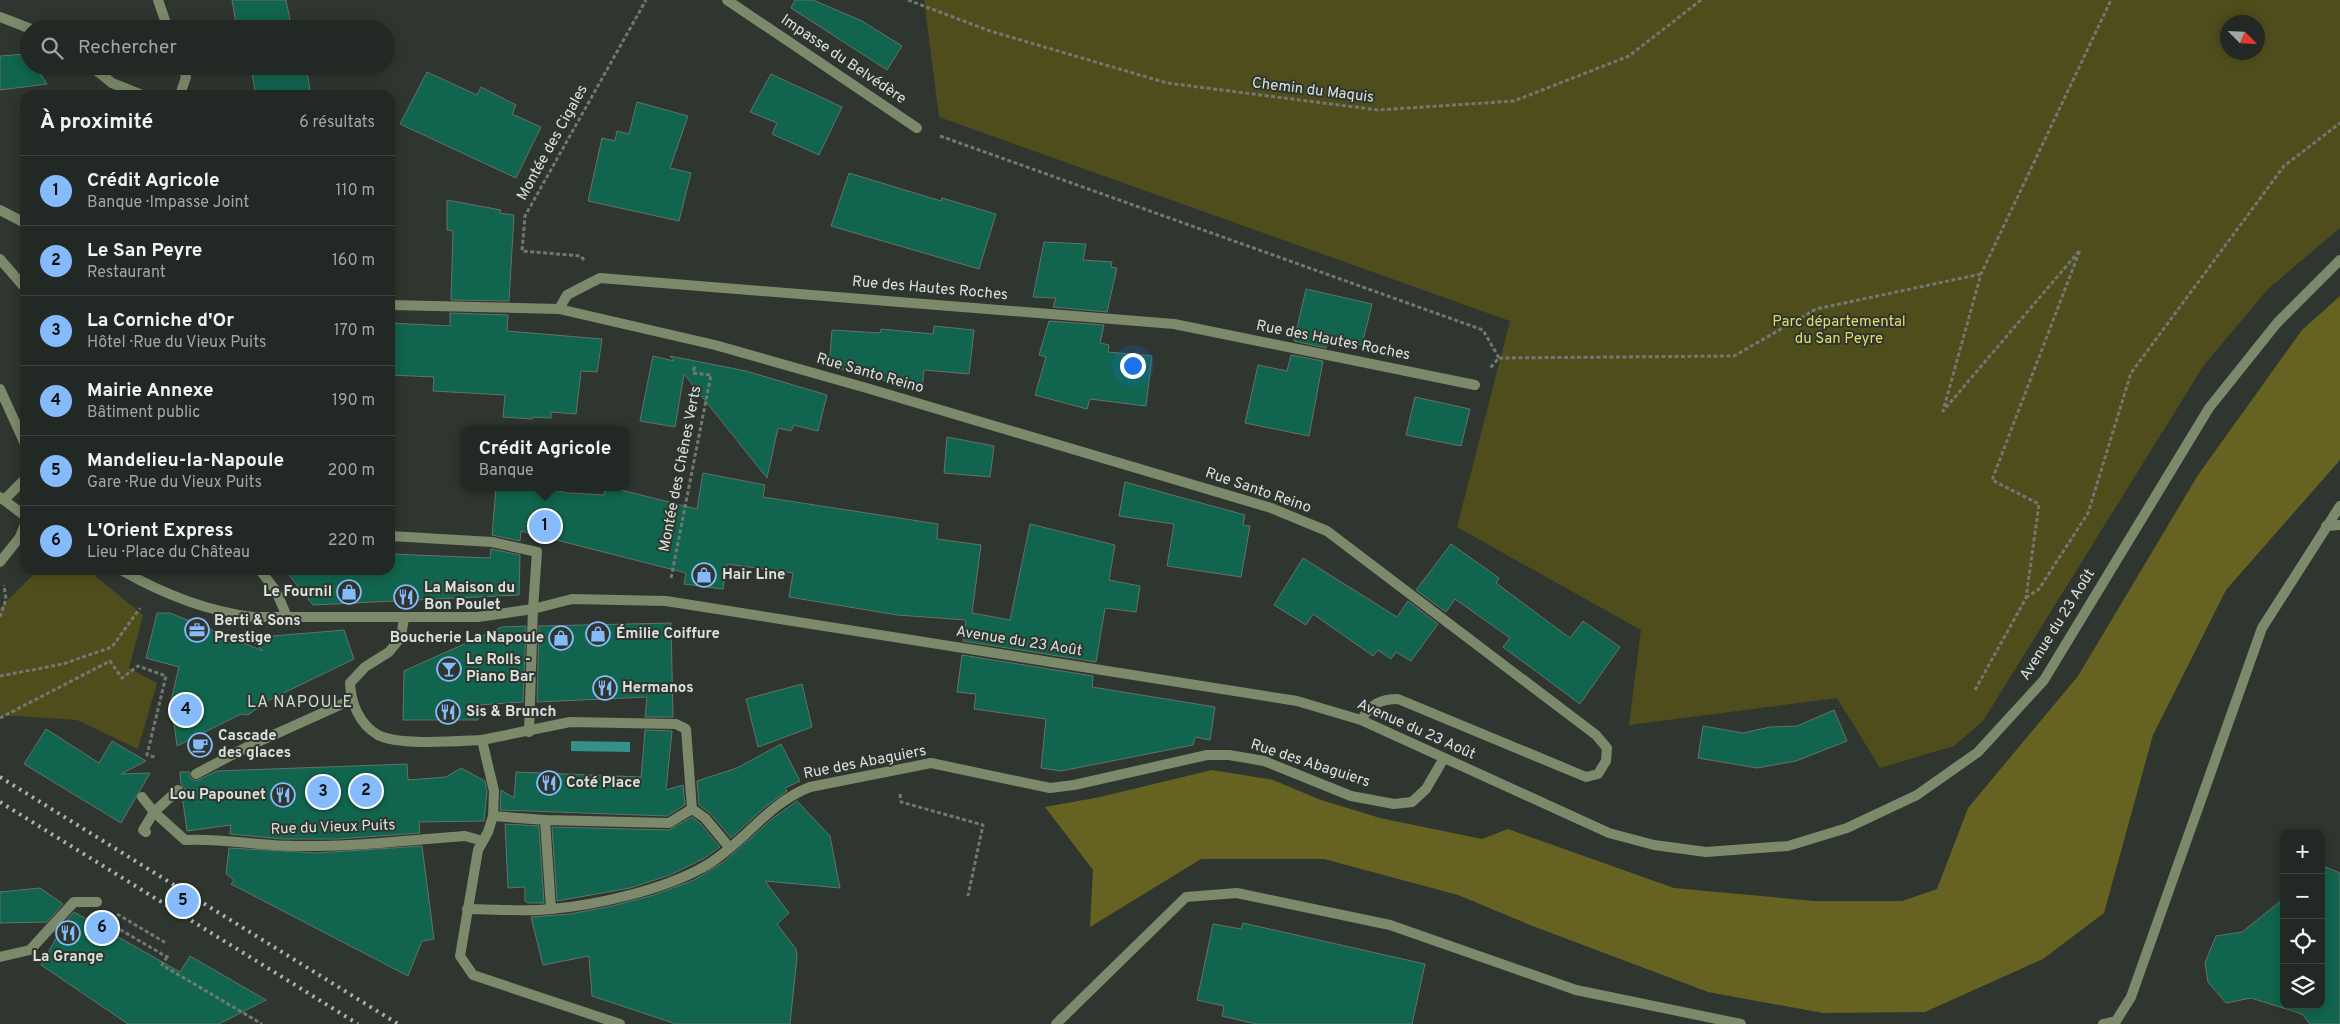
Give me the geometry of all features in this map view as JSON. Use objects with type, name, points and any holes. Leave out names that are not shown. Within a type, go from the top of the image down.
[{"type":"street","points":[[158,0],[165,20]]},
{"type":"street","name":"Impasse du Belvédère","points":[[727,0],[917,128]]},
{"type":"street","points":[[0,17],[20,25]]},
{"type":"street","points":[[103,75],[112,83],[130,90]]},
{"type":"street","points":[[182,90],[185,75]]},
{"type":"street","points":[[0,210],[20,220]]},
{"type":"street","points":[[0,259],[20,282]]},
{"type":"street","name":"Avenue du 23 Août","points":[[130,575],[196,606],[223,613],[288,619],[478,617],[533,610],[572,599],[666,601],[1297,701],[1361,720],[1609,833],[1654,845],[1706,852],[1788,846],[1847,828],[1917,795],[1978,752],[2044,680],[2209,408],[2277,323],[2340,260]]},
{"type":"street","points":[[395,305],[558,309],[567,296],[600,278]]},
{"type":"street","name":"Rue des Hautes Roches","points":[[600,278],[1174,324],[1475,384]]},
{"type":"street","name":"Rue Santo Reino","points":[[558,309],[715,345],[870,389],[1271,508],[1327,531],[1596,735],[1607,748],[1606,761],[1598,774],[1586,777],[1398,699],[1388,699],[1373,704],[1361,720]]},
{"type":"street","points":[[0,389],[20,433]]},
{"type":"street","points":[[20,483],[2,498],[20,512]]},
{"type":"street","points":[[2103,1024],[2116,1021],[2131,997],[2262,628],[2340,506]]},
{"type":"street","points":[[2326,526],[2340,524]]},
{"type":"street","points":[[395,536],[492,542],[537,552],[529,732]]},
{"type":"street","points":[[0,562],[20,537]]},
{"type":"street","points":[[264,575],[276,591],[288,619]]},
{"type":"street","points":[[404,618],[401,637],[389,652],[365,667],[350,683],[351,700],[362,721],[379,735],[410,741],[482,740],[529,732],[570,722],[676,724],[686,729],[692,809],[704,818],[729,847]]},
{"type":"street","points":[[196,774],[247,747],[351,700]]},
{"type":"street","points":[[482,740],[494,791],[493,816],[478,850],[460,956],[472,975],[620,1024]]},
{"type":"street","name":"Rue des Abaguiers","points":[[467,909],[551,909],[613,899],[683,878],[708,864],[790,795],[810,787],[931,763],[1050,788],[1074,785],[1207,755],[1229,755],[1264,761],[1352,796],[1394,804],[1412,802],[1422,793],[1444,758]]},
{"type":"street","points":[[146,832],[143,830],[154,812],[178,790]]},
{"type":"street","name":"Rue du Vieux Puits","points":[[142,798],[154,812],[185,840],[299,846],[465,836],[483,841]]},
{"type":"street","points":[[493,816],[545,820],[669,823],[692,809]]},
{"type":"street","points":[[545,820],[551,909]]},
{"type":"street","points":[[1056,1024],[1186,897],[1237,893],[1390,925],[1576,990],[1741,1024]]},
{"type":"street","points":[[0,958],[30,950],[74,902],[97,902]]},
{"type":"path","name":"Montée des Cigales","points":[[600,278],[581,256],[522,251],[524,216],[646,0]]},
{"type":"path","name":"Chemin du Maquis","points":[[908,0],[990,31],[1167,83],[1378,110],[1514,101],[1629,56],[1701,0]]},
{"type":"path","points":[[1975,690],[2026,598],[2039,504],[1992,480],[2080,250],[1943,411],[1981,274],[2111,0]]},
{"type":"path","points":[[2026,598],[2039,589],[2088,513],[2131,373],[2284,166],[2340,123]]},
{"type":"path","points":[[917,128],[1483,330],[1499,358]]},
{"type":"path","points":[[1475,384],[1499,358],[1734,356],[1816,310],[1981,274]]},
{"type":"path","name":"Montée des Chênes Verts","points":[[666,601],[711,375],[693,373],[697,356],[713,358],[715,345]]},
{"type":"path","points":[[0,562],[6,599],[0,617]]},
{"type":"path","points":[[0,676],[63,664],[112,647],[141,605],[143,582]]},
{"type":"path","points":[[0,718],[110,661],[122,678],[138,666],[166,676],[147,755],[155,757]]},
{"type":"path","points":[[901,802],[984,825],[968,896]]},
{"type":"path","points":[[74,902],[168,955],[162,965],[262,1024]]},
{"type":"path","points":[[137,926],[166,943]]},
{"type":"green space","name":"Parc départemental du San Peyre","points":[[924,0],[2340,0],[2340,228],[2268,289],[2204,365],[1983,721],[1954,746],[1880,768],[1837,698],[1629,725],[1641,630],[1457,527],[1510,321],[939,117]]},
{"type":"green space","points":[[33,575],[94,575],[143,615],[129,668],[157,683],[138,749],[77,720],[0,715],[0,608]]},
{"type":"shaded area","points":[[2340,296],[2340,460],[2226,590],[2153,735],[2104,913],[2043,959],[1925,1012],[1823,1013],[1708,992],[1530,925],[1458,895],[1324,859],[1201,859],[1090,927],[1093,870],[1045,807],[1100,797],[1212,770],[1273,780],[1321,800],[1380,818],[1482,839],[1508,829],[1674,888],[1814,901],[1902,901],[1937,889],[1968,808],[2078,676],[2198,475],[2302,330]]},
{"type":"water","points":[[571,741],[630,742],[630,752],[571,751]]},
{"type":"building","points":[[232,0],[286,0],[290,20],[235,20]]},
{"type":"building","points":[[795,0],[813,0],[862,21],[902,46],[887,70],[791,8]]},
{"type":"building","points":[[20,54],[20,75],[41,75],[47,84],[0,90],[0,56]]},
{"type":"building","points":[[427,72],[477,95],[481,87],[516,105],[512,114],[541,127],[516,178],[400,124]]},
{"type":"building","points":[[771,74],[842,107],[819,155],[772,134],[777,123],[750,112]]},
{"type":"building","points":[[252,75],[308,75],[310,90],[255,90]]},
{"type":"building","points":[[637,102],[688,116],[670,168],[691,173],[679,221],[588,201],[602,138],[615,141],[617,131],[629,134]]},
{"type":"building","points":[[849,173],[941,201],[942,198],[996,214],[979,269],[831,226]]},
{"type":"building","points":[[447,200],[501,210],[499,213],[514,215],[509,301],[451,300],[453,231],[447,230]]},
{"type":"building","points":[[1044,242],[1086,244],[1083,260],[1112,262],[1111,267],[1117,268],[1107,312],[1053,307],[1056,298],[1033,297]]},
{"type":"building","points":[[1306,289],[1372,304],[1362,345],[1328,335],[1326,348],[1294,341]]},
{"type":"building","points":[[450,313],[508,315],[507,331],[602,339],[597,372],[581,371],[576,414],[551,412],[551,418],[533,417],[532,419],[503,417],[505,395],[433,391],[434,377],[395,375],[395,323],[450,326]]},
{"type":"building","points":[[1049,321],[1104,325],[1100,343],[1109,345],[1108,352],[1152,356],[1146,406],[1090,399],[1087,409],[1035,395],[1046,357],[1039,355]]},
{"type":"building","points":[[934,326],[974,330],[969,374],[924,370],[922,390],[829,366],[832,330],[880,333],[881,329],[933,334]]},
{"type":"building","points":[[1291,355],[1323,361],[1309,436],[1245,423],[1258,365],[1287,371]]},
{"type":"building","points":[[653,356],[674,361],[670,356],[746,371],[827,395],[818,431],[794,425],[791,431],[778,428],[767,478],[684,374],[675,427],[640,421]]},
{"type":"building","points":[[1415,397],[1470,409],[1461,446],[1406,435]]},
{"type":"building","points":[[947,437],[994,446],[990,477],[944,473]]},
{"type":"building","points":[[703,473],[765,485],[763,497],[938,524],[937,539],[981,545],[972,613],[1010,620],[1030,524],[1115,545],[1109,580],[1140,586],[1136,612],[1105,608],[1096,662],[963,641],[966,620],[897,615],[789,597],[793,573],[727,564],[723,589],[684,584],[686,573],[521,531],[520,541],[492,535],[496,491],[559,491],[604,495],[605,491],[625,491],[697,509]]},
{"type":"building","points":[[1125,482],[1245,515],[1243,525],[1250,526],[1241,577],[1167,566],[1174,524],[1119,516]]},
{"type":"building","points":[[1451,544],[1499,578],[1496,583],[1570,638],[1583,621],[1620,647],[1580,704],[1503,647],[1510,638],[1455,599],[1446,612],[1416,590]]},
{"type":"building","points":[[491,549],[520,555],[519,595],[313,605],[289,575],[395,575],[395,554],[490,558]]},
{"type":"building","points":[[1303,558],[1397,617],[1408,601],[1438,624],[1411,661],[1396,652],[1391,659],[1378,650],[1373,656],[1313,614],[1306,625],[1274,605]]},
{"type":"building","points":[[157,613],[170,613],[263,651],[249,638],[344,630],[354,659],[267,701],[248,715],[241,714],[177,746],[171,701],[179,667],[146,658]]},
{"type":"building","points":[[671,623],[673,717],[645,717],[647,697],[537,702],[539,626]]},
{"type":"building","points":[[526,626],[523,702],[479,705],[478,720],[403,720],[404,671],[502,627]]},
{"type":"building","points":[[962,655],[1093,676],[1092,687],[1215,707],[1210,740],[1195,737],[1193,745],[1061,771],[1041,768],[1046,719],[974,709],[976,694],[957,692]]},
{"type":"building","points":[[802,684],[812,727],[758,747],[746,699]]},
{"type":"building","points":[[1834,710],[1847,741],[1796,761],[1757,768],[1698,758],[1703,726],[1743,733],[1770,727],[1797,726]]},
{"type":"building","points":[[46,729],[99,763],[112,741],[146,761],[121,774],[150,773],[121,823],[24,764]]},
{"type":"building","points":[[645,730],[672,731],[666,790],[683,785],[685,805],[667,816],[500,810],[501,790],[514,798],[516,772],[641,777]]},
{"type":"building","points":[[781,744],[800,781],[785,788],[787,791],[765,807],[731,838],[710,813],[699,805],[697,781],[737,768]]},
{"type":"building","points":[[407,764],[408,780],[446,777],[461,768],[485,781],[487,792],[484,821],[419,822],[420,833],[338,839],[282,839],[230,834],[231,825],[187,831],[182,795],[185,789],[181,784],[180,772],[190,772],[190,778],[196,781],[217,771]]},
{"type":"building","points":[[797,801],[830,836],[840,888],[765,881],[789,913],[777,924],[796,949],[797,957],[790,1024],[676,1024],[592,996],[589,956],[543,965],[531,917],[570,914],[612,906],[654,895],[694,880],[725,861],[773,818]]},
{"type":"building","points":[[692,817],[700,823],[720,847],[703,859],[670,875],[630,888],[557,901],[552,827],[669,830]]},
{"type":"building","points":[[505,824],[539,826],[544,903],[528,903],[525,901],[525,887],[508,888]]},
{"type":"building","points":[[422,846],[434,939],[422,941],[408,976],[231,884],[234,880],[226,874],[229,848],[317,853]]},
{"type":"building","points":[[2325,867],[2340,873],[2340,1024],[2310,1024],[2302,1014],[2286,1009],[2325,1009]]},
{"type":"building","points":[[40,888],[63,904],[47,922],[0,923],[0,892]]},
{"type":"building","points":[[2280,902],[2280,1007],[2251,998],[2226,1003],[2208,982],[2205,963],[2216,936],[2242,932]]},
{"type":"building","points":[[74,912],[180,972],[190,956],[266,1000],[219,1024],[128,1024],[41,965],[66,921]]},
{"type":"building","points":[[1243,923],[1425,964],[1412,1024],[1256,1024],[1222,1016],[1224,1006],[1197,1000],[1213,924],[1241,929]]},
{"type":"railway","points":[[0,777],[398,1024]]},
{"type":"railway","points":[[0,802],[358,1024]]},
{"type":"place","name":"Crédit Agricole","points":[[545,526]]},
{"type":"place","name":"Hair Line","points":[[704,575]]},
{"type":"place","name":"Le Fournil","points":[[349,592]]},
{"type":"place","name":"La Maison du Bon Poulet","points":[[406,597]]},
{"type":"place","name":"Berti & Sons Prestige","points":[[197,630]]},
{"type":"place","name":"Émilie Coiffure","points":[[598,634]]},
{"type":"place","name":"Boucherie La Napoule","points":[[561,638]]},
{"type":"place","name":"Le Rolls - Piano Bar","points":[[449,669]]},
{"type":"place","name":"Hermanos","points":[[605,688]]},
{"type":"place","name":"Mairie Annexe","points":[[186,710]]},
{"type":"place","name":"Sis & Brunch","points":[[448,712]]},
{"type":"place","name":"Cascade des glaces","points":[[200,745]]},
{"type":"place","name":"Coté Place","points":[[549,783]]},
{"type":"place","name":"Le San Peyre","points":[[366,791]]},
{"type":"place","name":"La Corniche d'Or","points":[[323,792]]},
{"type":"place","name":"Lou Papounet","points":[[283,795]]},
{"type":"place","name":"Mandelieu-la-Napoule","points":[[183,901]]},
{"type":"place","name":"L'Orient Express","points":[[102,928]]},
{"type":"place","name":"La Grange","points":[[68,933]]},
{"type":"district","name":"LA NAPOULE","points":[[300,703]]}]
